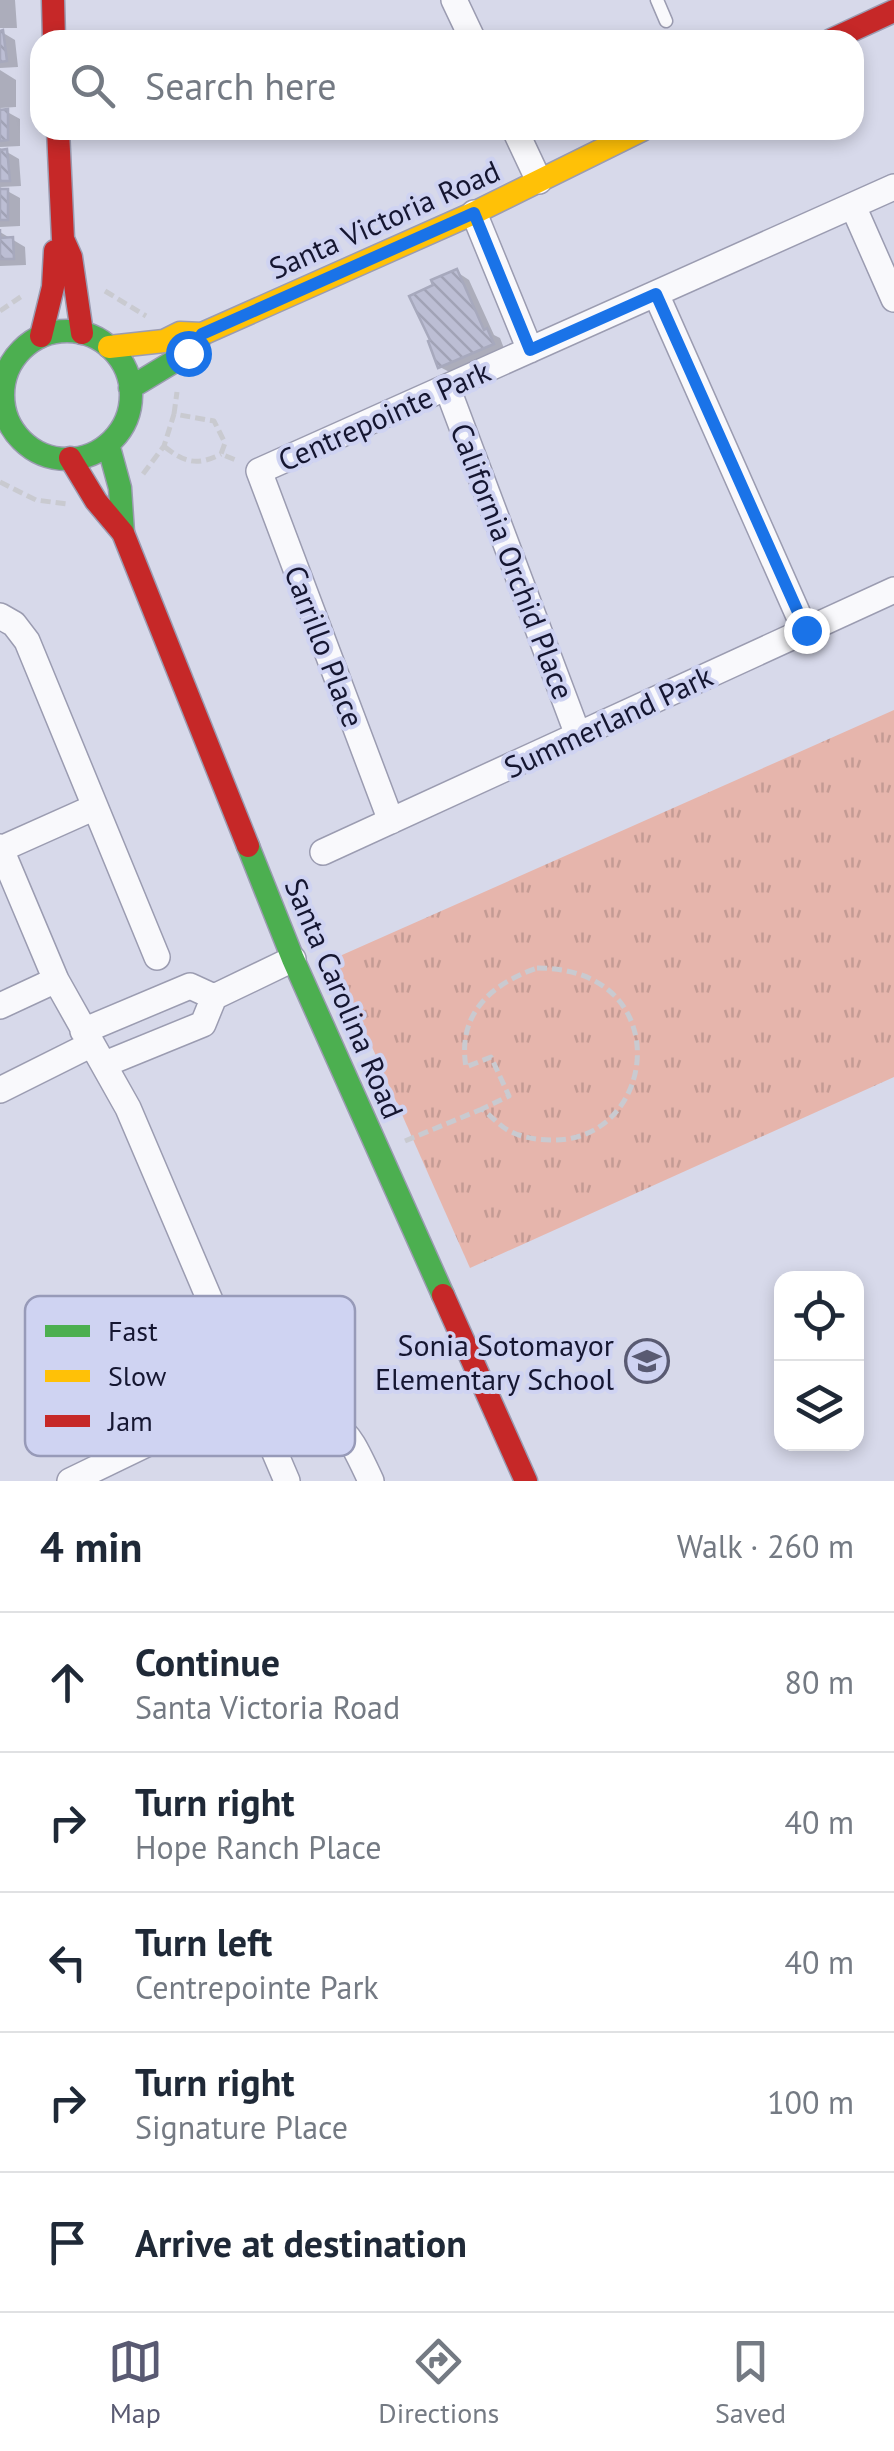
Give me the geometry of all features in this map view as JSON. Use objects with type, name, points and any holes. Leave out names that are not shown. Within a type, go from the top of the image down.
[{"type":"street","points":[[52,0],[54,30]]},
{"type":"street","points":[[454,0],[468,30]]},
{"type":"street","points":[[853,30],[894,11]]},
{"type":"street","points":[[58,140],[63,239],[71,257],[82,333]]},
{"type":"street","points":[[520,140],[539,181]]},
{"type":"street","name":"Santa Victoria Road","points":[[109,347],[164,341],[180,333],[202,334],[474,213],[622,140]]},
{"type":"street","name":"Centrepointe Park","points":[[258,471],[894,188]]},
{"type":"street","points":[[853,206],[894,299]]},
{"type":"street","points":[[474,213],[530,350]]},
{"type":"street","points":[[41,336],[54,287],[53,253],[63,239]]},
{"type":"street","points":[[656,294],[806,630]]},
{"type":"street","points":[[61,331],[82,333],[109,347],[127,373],[130,388],[126,419],[108,444],[90,454],[70,458],[50,456],[9,439],[2,391],[14,358],[41,336],[61,331]]},
{"type":"street","name":"Santa Victoria Road","points":[[130,388],[188,353],[202,334]]},
{"type":"street","name":"California Orchid Place","points":[[447,386],[578,735]]},
{"type":"street","name":"Santa Carolina Road","points":[[108,444],[120,488],[123,533],[293,959],[526,1481]]},
{"type":"street","name":"Santa Carolina Road","points":[[70,458],[96,501],[123,533]]},
{"type":"street","name":"Carrillo Place","points":[[258,471],[392,821]]},
{"type":"street","name":"Summerland Park","points":[[323,852],[894,590]]},
{"type":"street","points":[[0,616],[14,624],[26,641],[157,957]]},
{"type":"street","points":[[95,807],[0,848],[56,980],[128,1108],[207,1296]]},
{"type":"street","points":[[93,1047],[166,1040],[203,1024],[214,997],[293,959]]},
{"type":"street","points":[[0,1006],[56,980]]},
{"type":"street","points":[[0,1090],[93,1047],[150,1003],[190,986],[214,997]]},
{"type":"street","points":[[150,1003],[166,1040]]},
{"type":"street","points":[[355,1446],[371,1481]]},
{"type":"street","points":[[83,1478],[127,1456]]},
{"type":"street","points":[[276,1456],[287,1481]]},
{"type":"lane","points":[[657,0],[666,21]]},
{"type":"path","points":[[105,290],[151,320]]},
{"type":"path","points":[[143,474],[164,446],[174,414],[214,421],[224,443],[221,454]]},
{"type":"path","points":[[164,446],[192,463],[221,454],[258,471]]},
{"type":"path","points":[[0,482],[36,500],[72,504]]},
{"type":"path","points":[[379,1152],[509,1096],[491,1057],[466,1067],[463,1052],[469,1023],[484,997],[508,978],[537,968],[564,968],[590,976],[613,992],[629,1014],[638,1041],[637,1068],[628,1094],[612,1116],[590,1132],[564,1140],[534,1140],[505,1128],[482,1109]]},
{"type":"green space","points":[[894,710],[894,1077],[470,1268],[333,959]]},
{"type":"building","points":[[3,30],[7,61],[0,62],[0,31]]},
{"type":"building","points":[[8,109],[8,140],[0,141],[0,110]]},
{"type":"building","points":[[7,149],[10,181],[0,181],[0,150]]},
{"type":"building","points":[[0,189],[8,189],[8,220],[0,220]]},
{"type":"building","points":[[13,237],[14,259],[0,259],[0,238]]},
{"type":"building","points":[[457,269],[494,344],[438,368],[430,340],[409,296],[433,285],[431,280]]},
{"type":"traffic: fast","points":[[67,331],[91,336],[112,350],[126,371],[131,395],[126,419],[112,440],[91,454],[67,459],[43,454],[22,440],[8,419],[3,395],[8,371],[22,350],[43,336],[67,331]]},
{"type":"traffic: fast","points":[[130,388],[188,353],[200,338]]},
{"type":"traffic: fast","points":[[108,444],[120,488],[123,533]]},
{"type":"traffic: fast","points":[[248,846],[293,959],[443,1295]]},
{"type":"traffic: slow","points":[[109,347],[164,341],[180,333],[202,334],[474,213],[622,140]]},
{"type":"traffic: jam","points":[[53,0],[54,30]]},
{"type":"traffic: jam","points":[[853,30],[894,11]]},
{"type":"traffic: jam","points":[[58,140],[63,239],[71,257],[82,333]]},
{"type":"traffic: jam","points":[[41,336],[53,287],[55,251]]},
{"type":"traffic: jam","points":[[70,458],[96,501],[123,533],[248,846]]},
{"type":"traffic: jam","points":[[443,1295],[526,1481]]},
{"type":"place","name":"Sonia Sotomayor Elementary School","points":[[647,1361]]},
{"type":"route","points":[[188,353],[202,334],[474,213],[530,350],[656,294],[806,630]]}]
